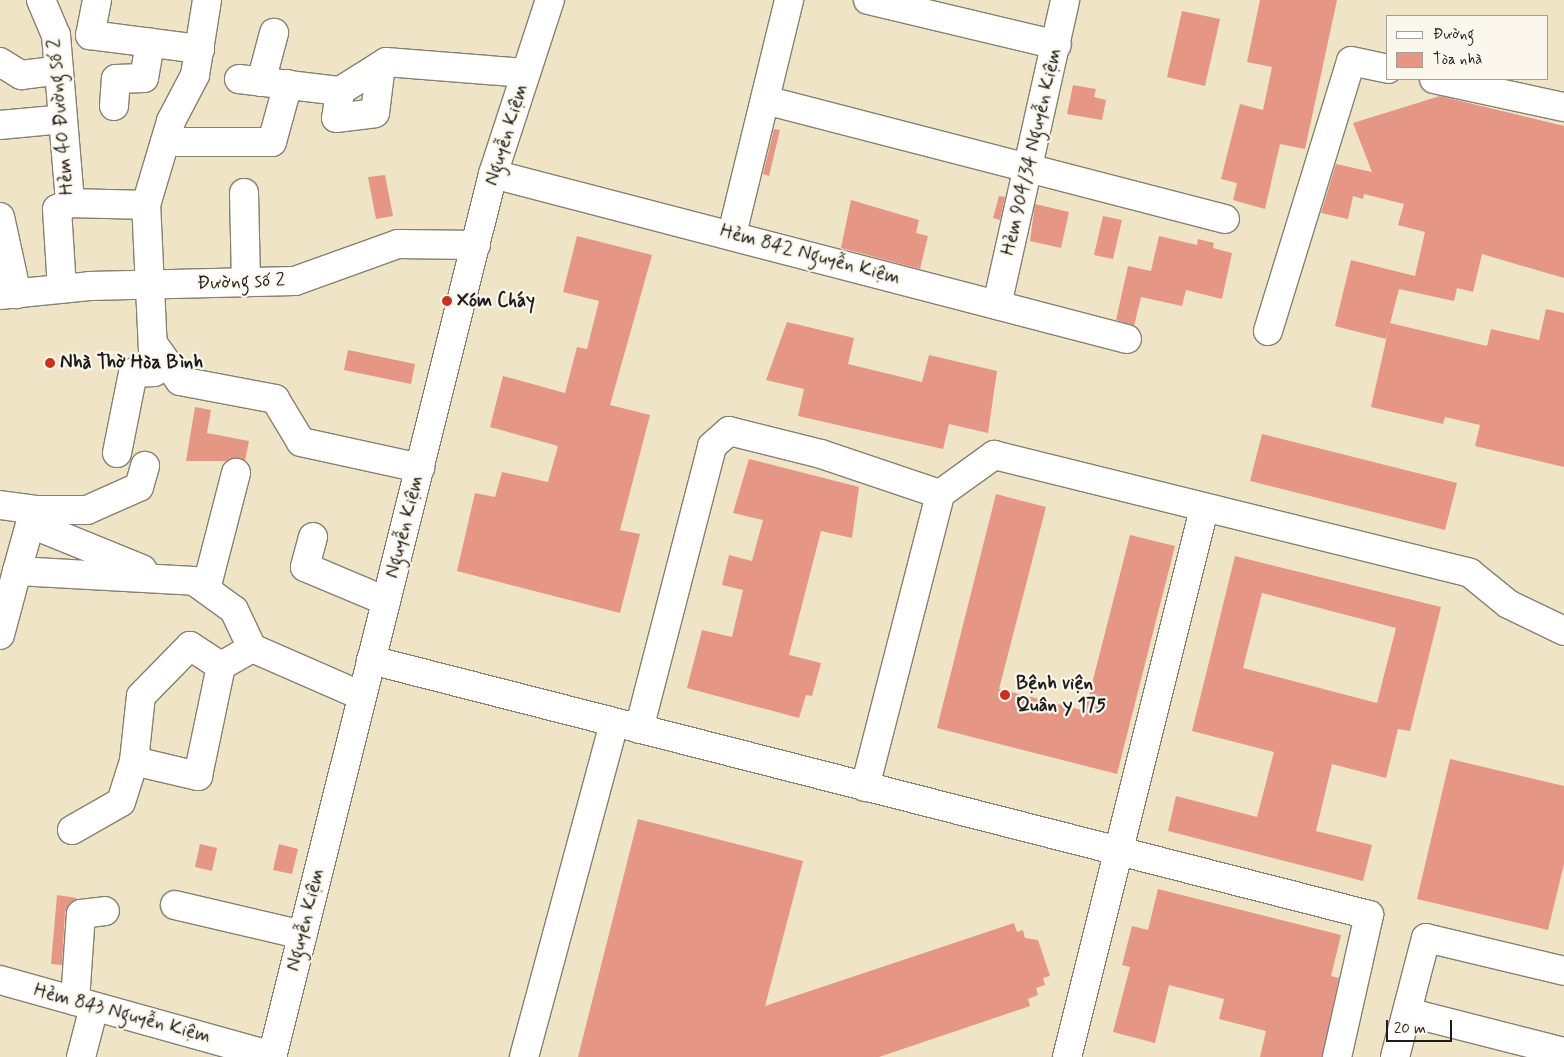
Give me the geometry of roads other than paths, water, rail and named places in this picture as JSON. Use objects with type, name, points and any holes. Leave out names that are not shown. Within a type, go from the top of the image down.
[{"type":"street","name":"Hẻm 40 Đường số 2","points":[[41,0],[56,35],[70,203],[57,209],[62,289]]},
{"type":"street","points":[[0,62],[21,74],[58,64],[90,35],[97,0]]},
{"type":"street","points":[[117,453],[133,373],[154,372],[154,345],[148,285],[146,205],[165,142],[195,76],[207,0]]},
{"type":"street","name":"Nguyễn Kiệm","points":[[272,1056],[493,174],[550,0]]},
{"type":"street","points":[[732,234],[789,0]]},
{"type":"street","points":[[868,0],[1056,45]]},
{"type":"street","name":"Hẻm 904/34 Nguyễn Kiệm","points":[[998,304],[1065,0]]},
{"type":"street","points":[[165,142],[272,142],[263,82],[274,34]]},
{"type":"street","points":[[90,35],[200,49]]},
{"type":"street","points":[[114,106],[116,79],[144,78],[150,43]]},
{"type":"street","points":[[1268,331],[1351,61],[1386,69]]},
{"type":"street","points":[[263,82],[340,91],[381,65],[526,73]]},
{"type":"street","points":[[340,91],[336,118],[375,113],[381,65]]},
{"type":"street","points":[[1439,80],[1564,107]]},
{"type":"street","points":[[765,100],[1225,219]]},
{"type":"street","points":[[0,125],[63,119]]},
{"type":"street","name":"Hẻm 842 Nguyễn Kiệm","points":[[493,174],[732,234],[1127,339]]},
{"type":"street","points":[[244,193],[246,282]]},
{"type":"street","points":[[70,203],[146,205]]},
{"type":"street","points":[[1,228],[8,295]]},
{"type":"street","name":"Đường số 2","points":[[8,295],[62,289],[295,281],[398,244],[476,244]]},
{"type":"street","points":[[154,345],[180,381],[275,399],[302,442],[420,468]]},
{"type":"street","points":[[524,1057],[712,446],[729,431],[821,454],[940,494]]},
{"type":"street","points":[[865,787],[940,494],[994,455],[1204,509],[1470,573],[1508,604],[1564,632]]},
{"type":"street","points":[[37,522],[87,510],[139,487],[146,466]]},
{"type":"street","points":[[206,589],[236,473]]},
{"type":"street","points":[[0,505],[165,578]]},
{"type":"street","points":[[1068,1057],[1204,509]]},
{"type":"street","points":[[0,635],[17,571],[37,522]]},
{"type":"street","points":[[314,537],[305,567],[386,601]]},
{"type":"street","points":[[17,571],[194,581],[234,610],[252,648],[362,696]]},
{"type":"street","points":[[72,830],[121,802],[134,761],[141,696],[190,646],[221,666]]},
{"type":"street","points":[[134,761],[198,776],[221,666],[252,648]]},
{"type":"street","points":[[371,660],[1120,853],[1369,915],[1336,1057]]},
{"type":"street","points":[[175,904],[303,935]]},
{"type":"street","points":[[81,1057],[84,1004],[81,914],[105,911]]},
{"type":"street","points":[[1395,1057],[1426,938],[1564,971]]},
{"type":"street","name":"Hẻm 843 Nguyễn Kiệm","points":[[0,980],[272,1056]]},
{"type":"street","points":[[1407,1012],[1564,1052]]},
{"type":"place","name":"Xóm Cháy","points":[[447,301]]},
{"type":"place","name":"Nhà Thờ Hòa Bình","points":[[50,363]]},
{"type":"place","name":"Bệnh viện Quân y 175","points":[[1005,695]]}]
